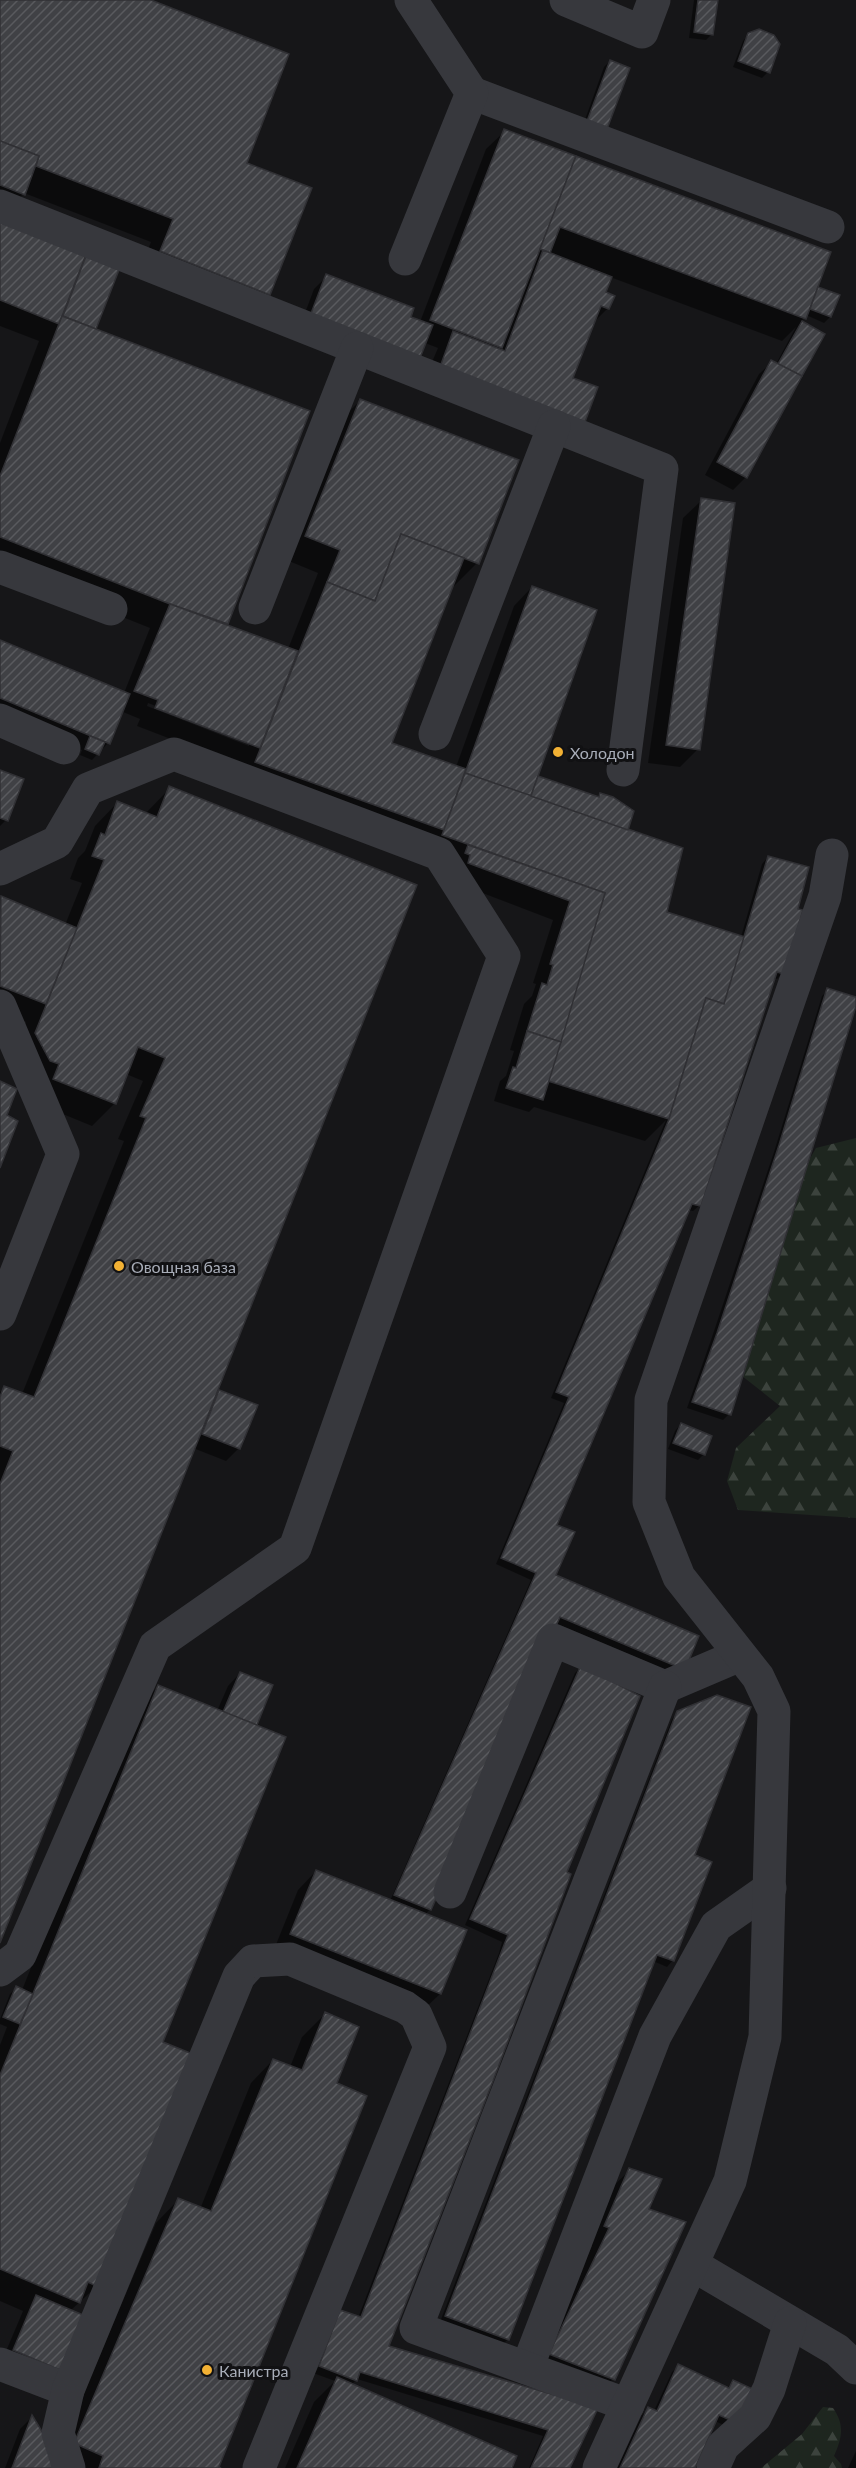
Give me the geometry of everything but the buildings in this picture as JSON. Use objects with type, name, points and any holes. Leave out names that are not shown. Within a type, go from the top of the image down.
[{"type":"lane","points":[[411,0],[472,93],[828,227]]},
{"type":"lane","points":[[567,0],[642,32],[654,0]]},
{"type":"lane","points":[[405,259],[472,93]]},
{"type":"lane","points":[[0,206],[662,469],[623,770]]},
{"type":"lane","points":[[255,608],[357,348]]},
{"type":"lane","points":[[435,734],[554,426]]},
{"type":"lane","points":[[0,567],[111,609]]},
{"type":"lane","points":[[0,720],[64,748]]},
{"type":"lane","points":[[0,869],[57,843],[88,789],[174,754],[439,854],[504,956],[295,1548],[155,1646],[20,1955],[0,1970]]},
{"type":"lane","points":[[599,2468],[730,2181],[765,2037],[774,1711],[758,1677],[679,1577],[649,1502],[651,1400],[825,896],[832,855]]},
{"type":"lane","points":[[0,1006],[63,1154],[7,1275],[0,1314]]},
{"type":"lane","points":[[450,1892],[553,1640],[666,1687]]},
{"type":"lane","points":[[628,2405],[416,2328],[666,1687],[740,1655]]},
{"type":"lane","points":[[527,2368],[655,2036],[716,1926],[770,1888]]},
{"type":"lane","points":[[69,2468],[58,2433],[68,2391],[238,1976],[253,1961],[290,1959],[405,2007],[416,2015],[430,2047],[259,2468]]},
{"type":"lane","points":[[693,2265],[837,2350],[856,2368]]},
{"type":"lane","points":[[713,2468],[723,2446],[755,2417],[770,2389],[790,2323]]},
{"type":"lane","points":[[0,2364],[68,2391]]},
{"type":"green space","points":[[856,1138],[856,1518],[738,1510],[727,1481],[736,1448],[780,1406],[737,1372],[798,1179],[816,1148]]},
{"type":"green space","points":[[823,2407],[833,2408],[841,2426],[839,2443],[834,2456],[842,2468],[761,2468],[802,2434]]},
{"type":"place","name":"Холодон","points":[[558,752]]},
{"type":"place","name":"Овощная база","points":[[119,1266]]},
{"type":"place","name":"Канистра","points":[[207,2370]]}]
